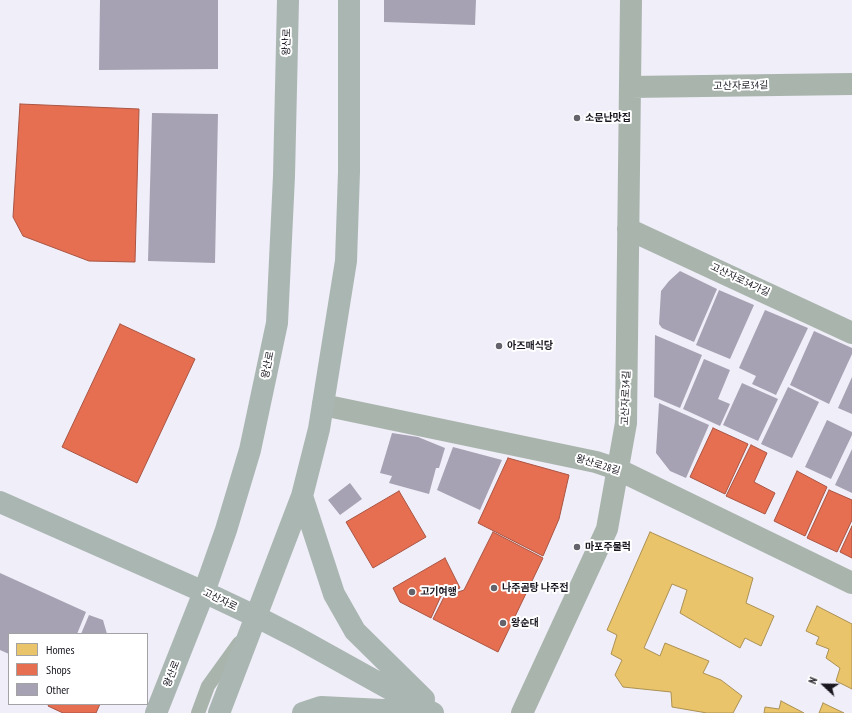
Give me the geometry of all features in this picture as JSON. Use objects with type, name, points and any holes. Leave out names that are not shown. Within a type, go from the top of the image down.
[{"type":"main road","name":"왕산로","points":[[156,713],[204,592],[226,530],[250,450],[277,323],[284,176],[288,0]]},
{"type":"main road","points":[[219,713],[302,496],[319,429],[346,261],[349,172],[349,0]]},
{"type":"main road","points":[[302,496],[334,594],[355,631],[438,713]]},
{"type":"main road","name":"고산자로","points":[[0,502],[257,617],[433,713]]},
{"type":"main road","points":[[303,713],[321,707],[382,710],[404,713]]},
{"type":"street","name":"고산자로34길","points":[[522,713],[607,529],[626,423],[631,0]]},
{"type":"street","name":"고산자로34길","points":[[630,87],[852,84]]},
{"type":"street","name":"고산자로34가길","points":[[628,229],[852,333]]},
{"type":"street","name":"왕산로28길","points":[[323,406],[596,462],[618,470],[852,583]]},
{"type":"lane","points":[[198,713],[208,686],[257,617]]},
{"type":"building: Homes","points":[[650,532],[753,578],[746,603],[774,616],[761,646],[745,638],[740,648],[680,613],[687,590],[672,584],[644,648],[660,656],[665,643],[709,661],[703,673],[721,680],[742,696],[733,713],[707,713],[672,707],[671,692],[623,687],[615,675],[622,660],[611,654],[617,635],[607,630]]},
{"type":"building: Homes","points":[[817,606],[852,624],[852,689],[836,681],[840,668],[826,658],[829,649],[816,644],[819,637],[806,631]]},
{"type":"building: Homes","points":[[781,701],[804,713],[764,713],[765,707],[779,709]]},
{"type":"building: Homes","points":[[823,703],[844,713],[819,713]]},
{"type":"building: Shops","points":[[20,104],[139,109],[135,262],[89,261],[23,236],[13,217]]},
{"type":"building: Shops","points":[[120,324],[195,359],[137,483],[62,447]]},
{"type":"building: Shops","points":[[713,428],[748,444],[725,494],[690,477]]},
{"type":"building: Shops","points":[[751,445],[767,453],[754,482],[775,493],[765,514],[726,496]]},
{"type":"building: Shops","points":[[508,458],[569,475],[559,519],[543,556],[478,523]]},
{"type":"building: Shops","points":[[797,471],[827,487],[805,536],[774,521]]},
{"type":"building: Shops","points":[[829,490],[852,500],[852,520],[837,552],[807,538]]},
{"type":"building: Shops","points":[[399,491],[426,537],[373,568],[346,522]]},
{"type":"building: Shops","points":[[852,526],[852,558],[840,552]]},
{"type":"building: Shops","points":[[493,532],[543,558],[498,652],[433,619],[444,597],[464,590]]},
{"type":"building: Shops","points":[[445,558],[460,588],[441,596],[431,618],[400,602],[393,588]]},
{"type":"building: Shops","points":[[100,705],[96,713],[63,713],[48,706]]},
{"type":"building: Other","points":[[100,0],[218,0],[218,69],[99,70]]},
{"type":"building: Other","points":[[384,0],[476,0],[475,25],[384,22]]},
{"type":"building: Other","points":[[152,113],[218,114],[215,263],[148,261]]},
{"type":"building: Other","points":[[680,271],[717,289],[694,342],[662,328],[659,324],[661,291]]},
{"type":"building: Other","points":[[719,290],[754,305],[730,359],[696,345]]},
{"type":"building: Other","points":[[765,310],[808,328],[776,395],[752,384],[756,376],[739,368]]},
{"type":"building: Other","points":[[814,331],[852,348],[852,354],[829,404],[790,385]]},
{"type":"building: Other","points":[[655,335],[702,355],[680,408],[654,397]]},
{"type":"building: Other","points":[[704,359],[730,370],[718,399],[730,404],[720,426],[683,409]]},
{"type":"building: Other","points":[[852,377],[852,414],[838,408]]},
{"type":"building: Other","points":[[742,383],[778,399],[758,441],[723,425]]},
{"type":"building: Other","points":[[788,387],[819,402],[792,458],[761,444]]},
{"type":"building: Other","points":[[659,403],[709,425],[686,478],[670,471],[656,453]]},
{"type":"building: Other","points":[[827,420],[852,432],[852,435],[831,479],[805,467]]},
{"type":"building: Other","points":[[392,433],[418,437],[445,448],[439,468],[436,468],[429,494],[389,483],[392,476],[380,473]]},
{"type":"building: Other","points":[[453,447],[502,460],[480,510],[437,490]]},
{"type":"building: Other","points":[[852,449],[852,493],[835,485]]},
{"type":"building: Other","points":[[350,483],[362,499],[340,515],[328,500]]},
{"type":"building: Other","points":[[0,573],[86,612],[77,633],[8,633],[8,654],[0,650]]},
{"type":"building: Other","points":[[89,615],[103,620],[107,633],[81,633]]},
{"type":"place","name":"소문난맛집","points":[[577,118]]},
{"type":"place","name":"아즈매식당","points":[[499,346]]},
{"type":"place","name":"마포주물럭","points":[[577,547]]},
{"type":"place","name":"나주곰탕 나주전","points":[[494,588]]},
{"type":"place","name":"고기여행","points":[[412,592]]},
{"type":"place","name":"왕순대","points":[[503,623]]}]
